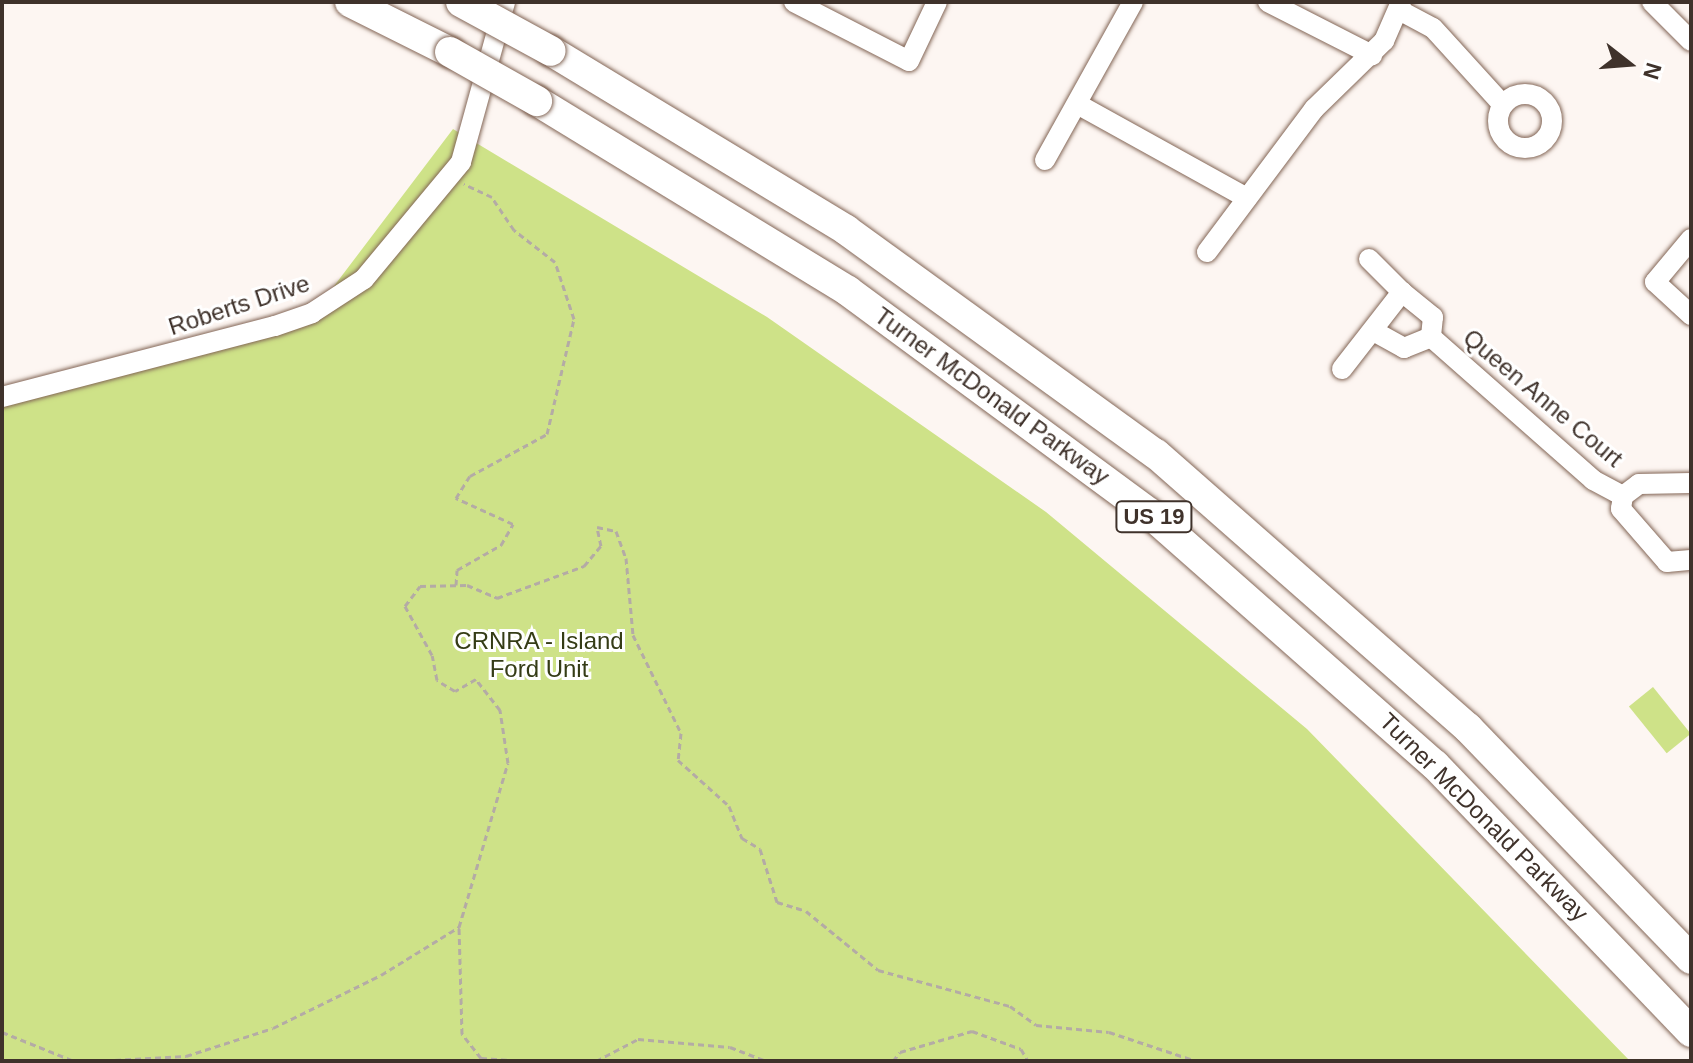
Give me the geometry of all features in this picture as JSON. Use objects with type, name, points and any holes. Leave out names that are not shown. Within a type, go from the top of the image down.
[{"type":"highway","name":"Turner McDonald Parkway","points":[[350,2],[450,52],[537,101],[848,291],[1149,513],[1435,765],[1691,1032]]},
{"type":"highway","name":"Turner McDonald Parkway","points":[[461,2],[551,51],[846,230],[1156,454],[1448,709],[1691,959]]},
{"type":"street","name":"Roberts Drive","points":[[2,397],[312,313],[364,279],[450,178],[480,109],[505,2]]},
{"type":"street","points":[[794,2],[909,61],[937,2]]},
{"type":"street","points":[[1045,160],[1079,105],[1133,2]]},
{"type":"street","points":[[1268,2],[1372,55]]},
{"type":"street","points":[[1652,2],[1691,41]]},
{"type":"street","points":[[1207,252],[1331,89],[1372,55],[1400,6],[1433,28],[1503,105]]},
{"type":"street","points":[[1079,105],[1247,198]]},
{"type":"street","points":[[1691,239],[1655,282],[1691,315]]},
{"type":"street","name":"Queen Anne Court","points":[[1369,259],[1433,317],[1431,337]]},
{"type":"street","points":[[1342,369],[1377,333],[1402,292]]},
{"type":"street","name":"Queen Anne Court","points":[[1377,333],[1404,348],[1431,337]]},
{"type":"street","name":"Queen Anne Court","points":[[1431,337],[1593,480],[1623,496]]},
{"type":"street","name":"Queen Anne Court","points":[[1623,496],[1639,484],[1691,483]]},
{"type":"street","name":"Queen Anne Court","points":[[1623,496],[1627,520],[1667,562],[1691,560]]},
{"type":"path","points":[[450,178],[492,197],[514,230],[555,262],[574,319],[547,434],[470,476],[456,498],[513,524],[501,545],[457,570],[456,585]]},
{"type":"path","points":[[527,1061],[481,1058],[462,1034],[459,927],[508,763],[500,710],[476,679],[455,691],[437,680],[432,655],[405,606],[420,586],[456,585],[497,598],[584,566],[601,546],[597,527],[616,531],[626,558],[633,635],[681,733],[678,760],[729,806],[742,838],[760,849],[777,902],[806,911],[878,970],[1010,1006],[1036,1025],[1109,1032],[1196,1061]]},
{"type":"path","points":[[95,1061],[186,1056],[273,1028],[459,927]]},
{"type":"path","points":[[893,1061],[900,1052],[972,1031],[1021,1049],[1028,1061]]},
{"type":"path","points":[[2,1032],[74,1061]]},
{"type":"path","points":[[596,1061],[638,1039],[730,1047],[766,1061]]},
{"type":"green space","name":"CRNRA - Island Ford Unit","points":[[453,129],[767,317],[1046,512],[1307,729],[1630,1061],[2,1061],[2,403],[303,327]]},
{"type":"green space","points":[[1653,687],[1691,734],[1667,753],[1629,707]]}]
